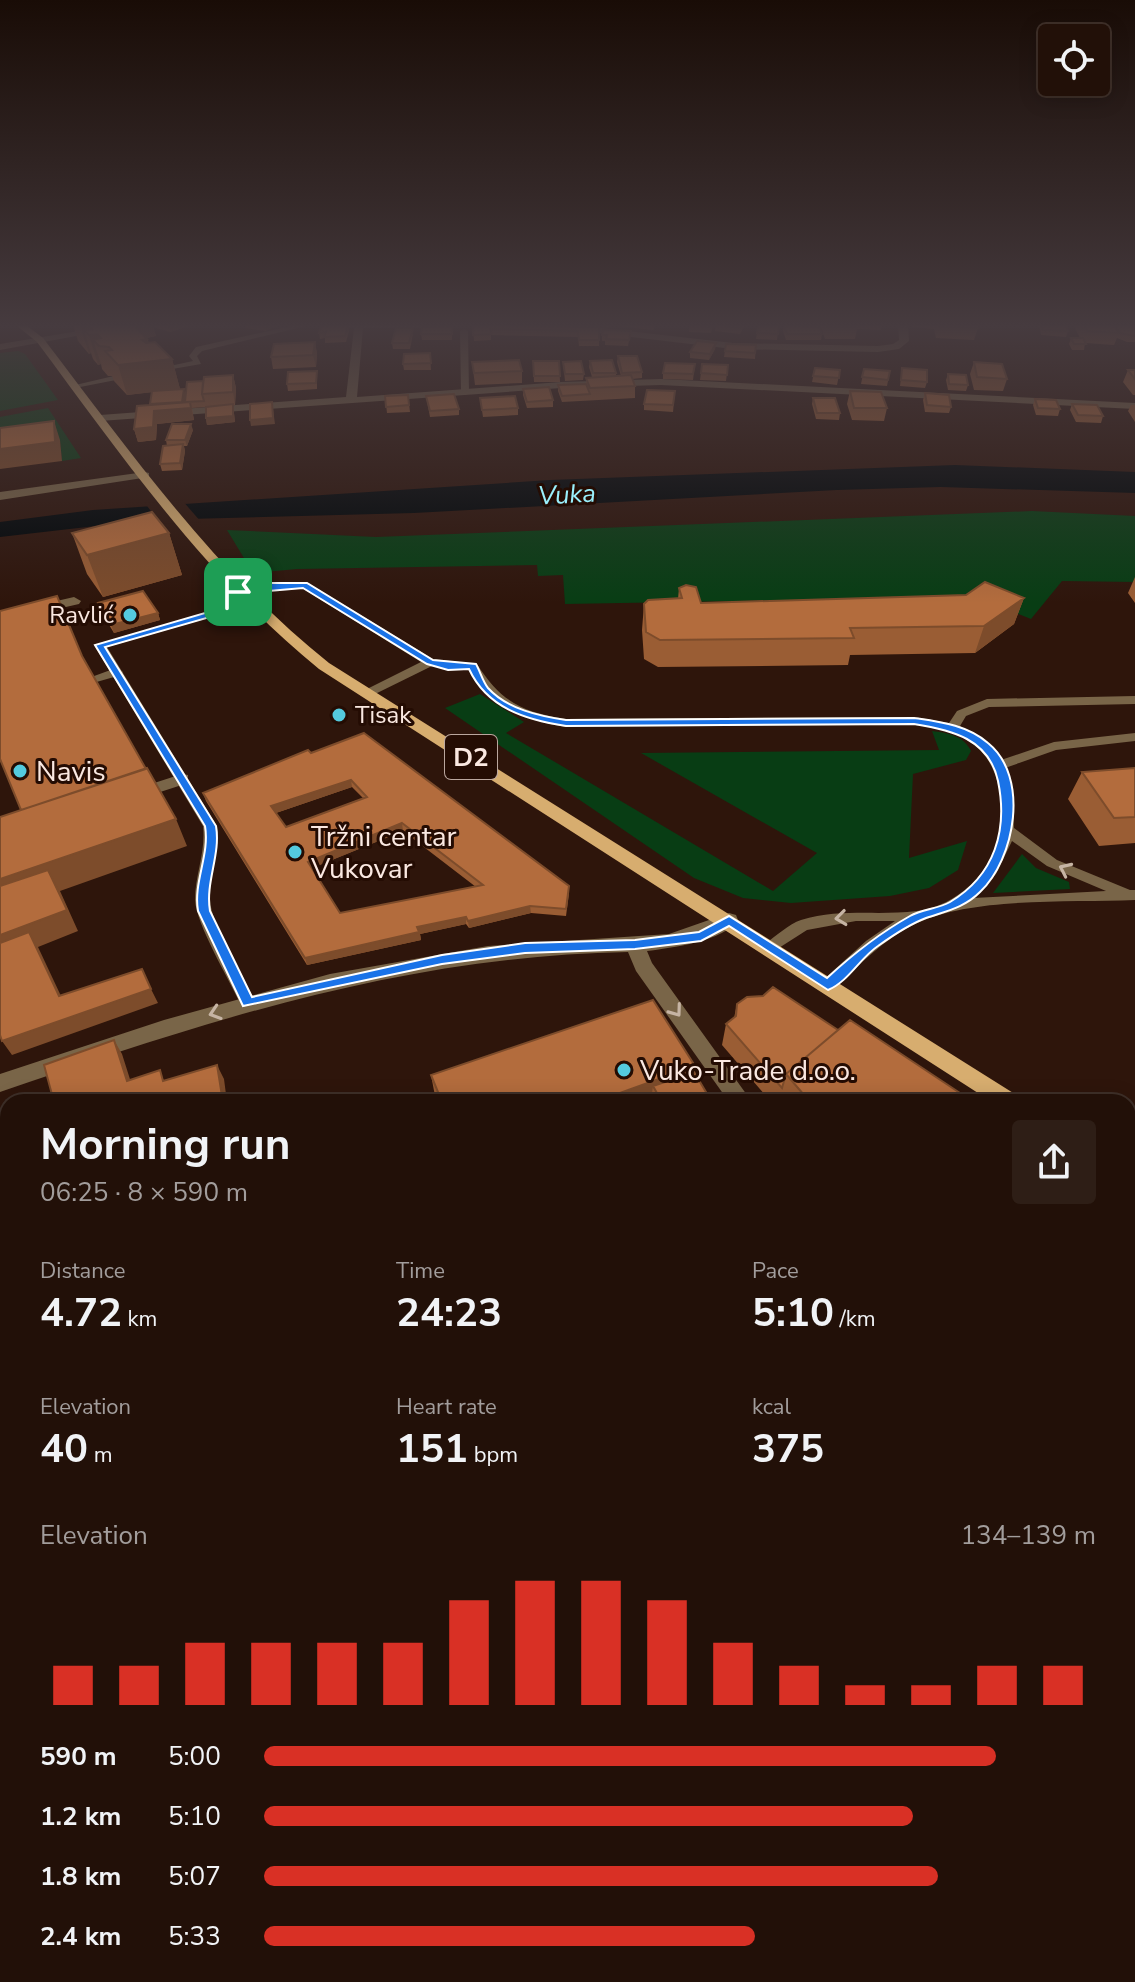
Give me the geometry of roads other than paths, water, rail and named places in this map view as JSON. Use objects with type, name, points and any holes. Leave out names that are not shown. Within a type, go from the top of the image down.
[{"type":"main road","name":"D2","points":[[100,418],[193,540],[286,638],[998,1094]]},
{"type":"street","points":[[100,418],[107,417]]},
{"type":"street","points":[[0,496],[145,475]]},
{"type":"street","points":[[0,618],[74,601]]},
{"type":"street","points":[[93,679],[116,672]]},
{"type":"street","points":[[154,789],[182,779]]},
{"type":"street","points":[[0,1083],[248,1003],[442,959],[525,948],[635,945],[701,936],[729,920]]},
{"type":"street","points":[[635,945],[643,966],[735,1094]]},
{"type":"lane","points":[[248,1003],[204,911],[201,895],[213,841],[210,826],[100,645],[244,597],[263,586],[304,585],[430,662],[448,667],[473,666],[483,689],[514,710],[538,719],[566,723],[914,721],[953,727],[986,745],[1000,765],[1008,801],[1008,831],[990,871],[976,889],[951,907]]},
{"type":"lane","points":[[369,693],[430,662]]},
{"type":"lane","points":[[953,727],[961,714],[987,703],[1135,700]]},
{"type":"lane","points":[[1000,765],[1054,746],[1135,737]]},
{"type":"lane","points":[[1008,831],[1052,863],[1132,895]]},
{"type":"lane","points":[[828,985],[872,944],[919,916],[951,907],[1132,895]]},
{"type":"lane","points":[[771,947],[803,925],[856,916],[919,916]]},
{"type":"water","name":"Vuka","points":[[955,465],[1135,472],[1135,493],[941,487],[837,490],[414,513],[148,520],[0,537],[0,522],[93,510],[550,480]]},
{"type":"place","name":"Ravlić","points":[[130,615]]},
{"type":"place","name":"Tisak","points":[[339,715]]},
{"type":"place","name":"Navis","points":[[20,771]]},
{"type":"place","name":"Tržni centar Vukovar","points":[[295,852]]},
{"type":"place","name":"Vuko-Trade d.o.o.","points":[[624,1070]]}]
